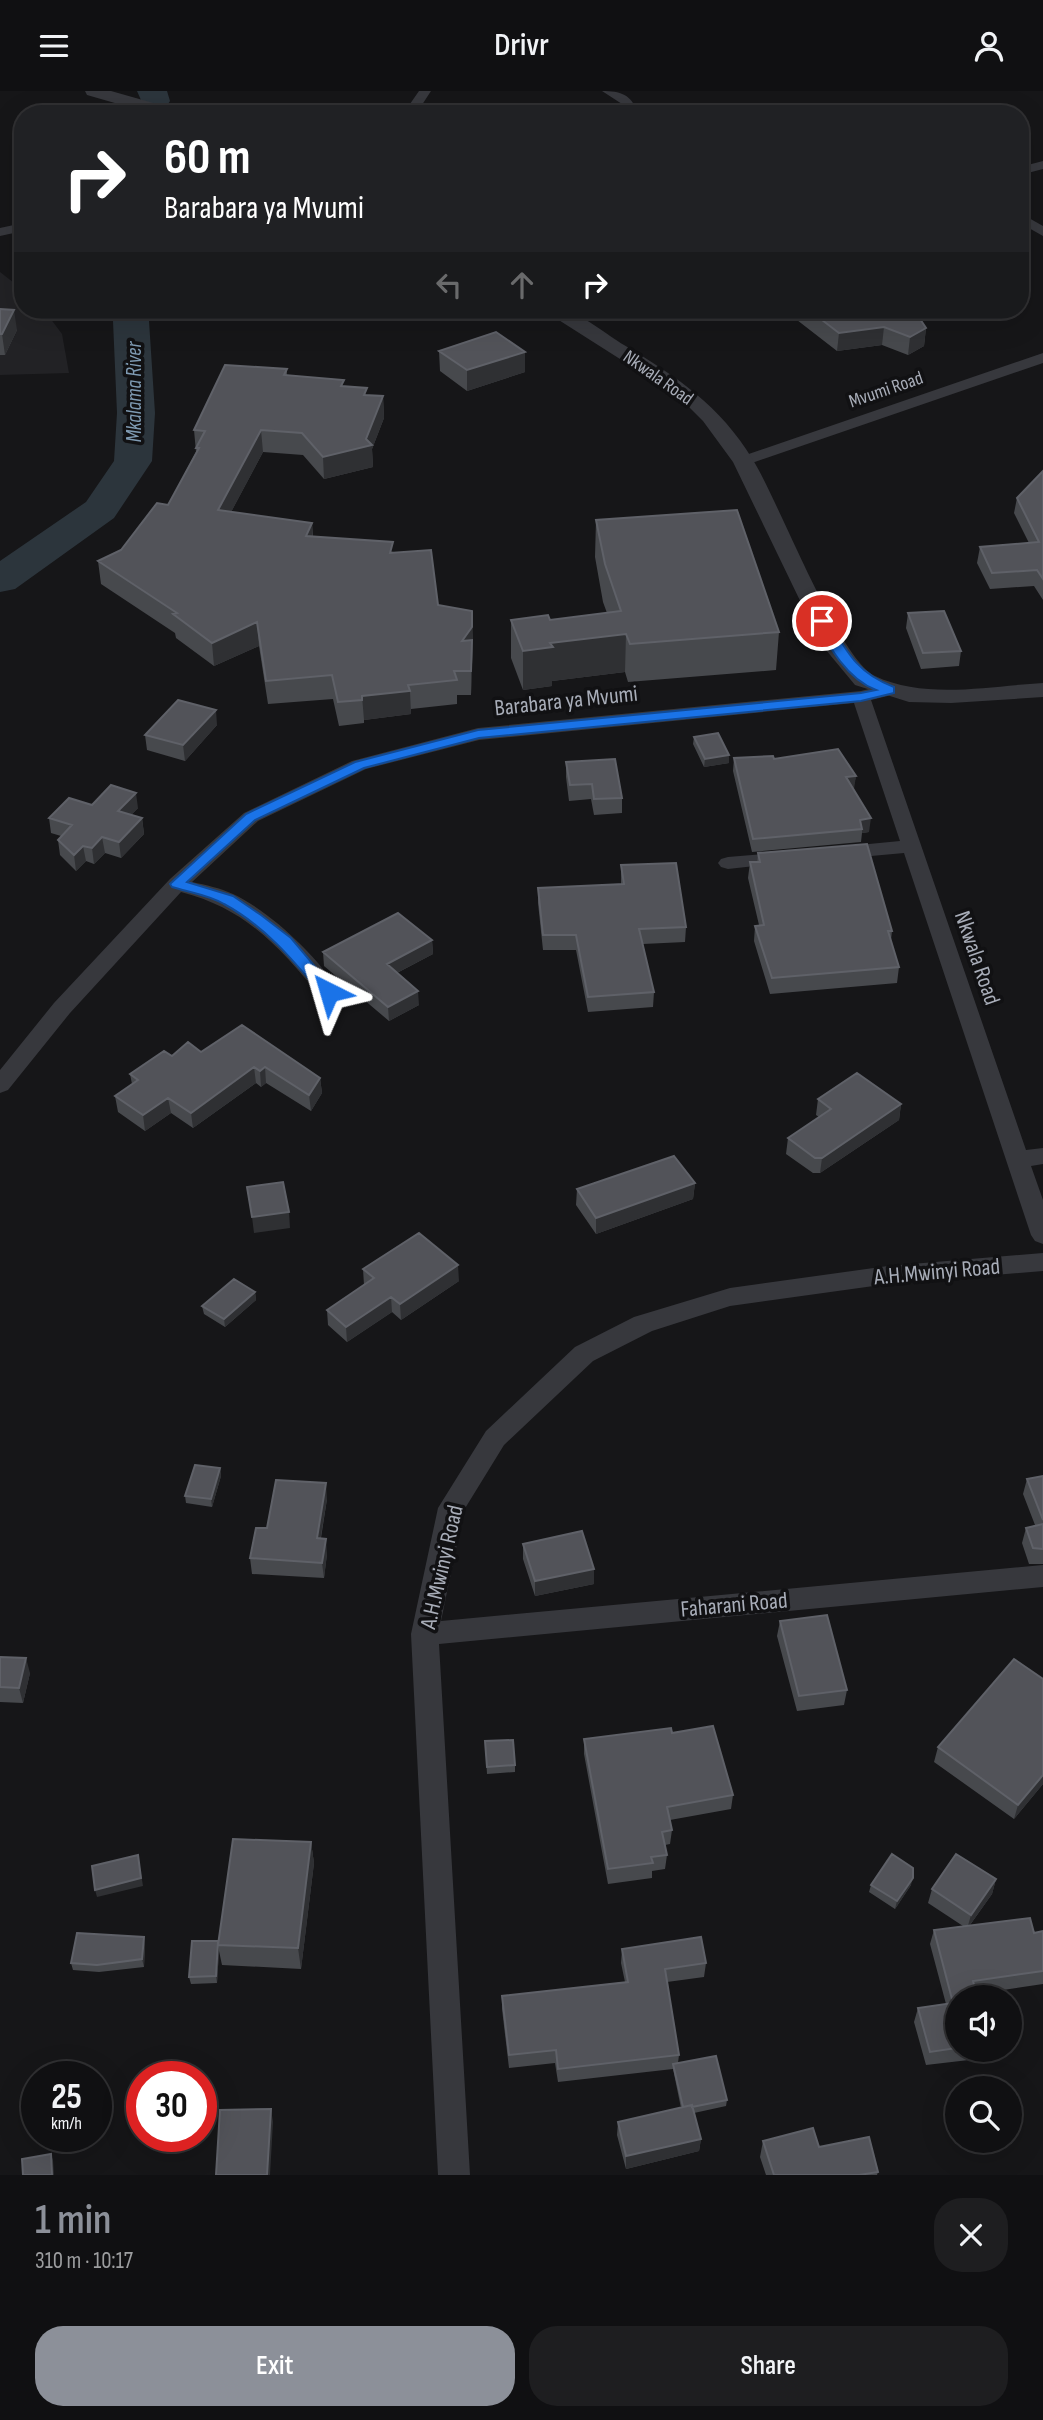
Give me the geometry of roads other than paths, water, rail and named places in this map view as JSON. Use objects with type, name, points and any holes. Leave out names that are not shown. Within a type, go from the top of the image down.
[{"type":"street","points":[[93,91],[141,105]]},
{"type":"street","points":[[608,91],[625,99],[630,105]]},
{"type":"street","name":"Nkwala Road","points":[[567,319],[692,399],[710,417],[743,461],[834,644],[873,690],[912,846],[1043,1235]]},
{"type":"street","name":"Mvumi Road","points":[[743,461],[1043,358]]},
{"type":"street","points":[[873,690],[909,695],[951,696],[1043,690]]},
{"type":"street","name":"Barabara ya Mvumi","points":[[0,1085],[62,1008],[177,884],[251,817],[359,765],[478,734],[873,690]]},
{"type":"street","points":[[728,863],[912,846]]},
{"type":"street","points":[[177,884],[228,899],[256,918],[286,941],[329,992]]},
{"type":"street","points":[[1017,1160],[1043,1156]]},
{"type":"street","name":"A.H.Mwinyi Road","points":[[454,2175],[425,1634],[451,1508],[495,1438],[584,1354],[643,1324],[730,1297],[888,1275],[1043,1262]]},
{"type":"street","name":"Faharani Road","points":[[425,1634],[1043,1576]]},
{"type":"waterway","name":"Mkalama River","points":[[152,91],[155,101]]},
{"type":"waterway","name":"Mkalama River","points":[[0,580],[100,510],[133,461],[136,413],[131,319]]}]
